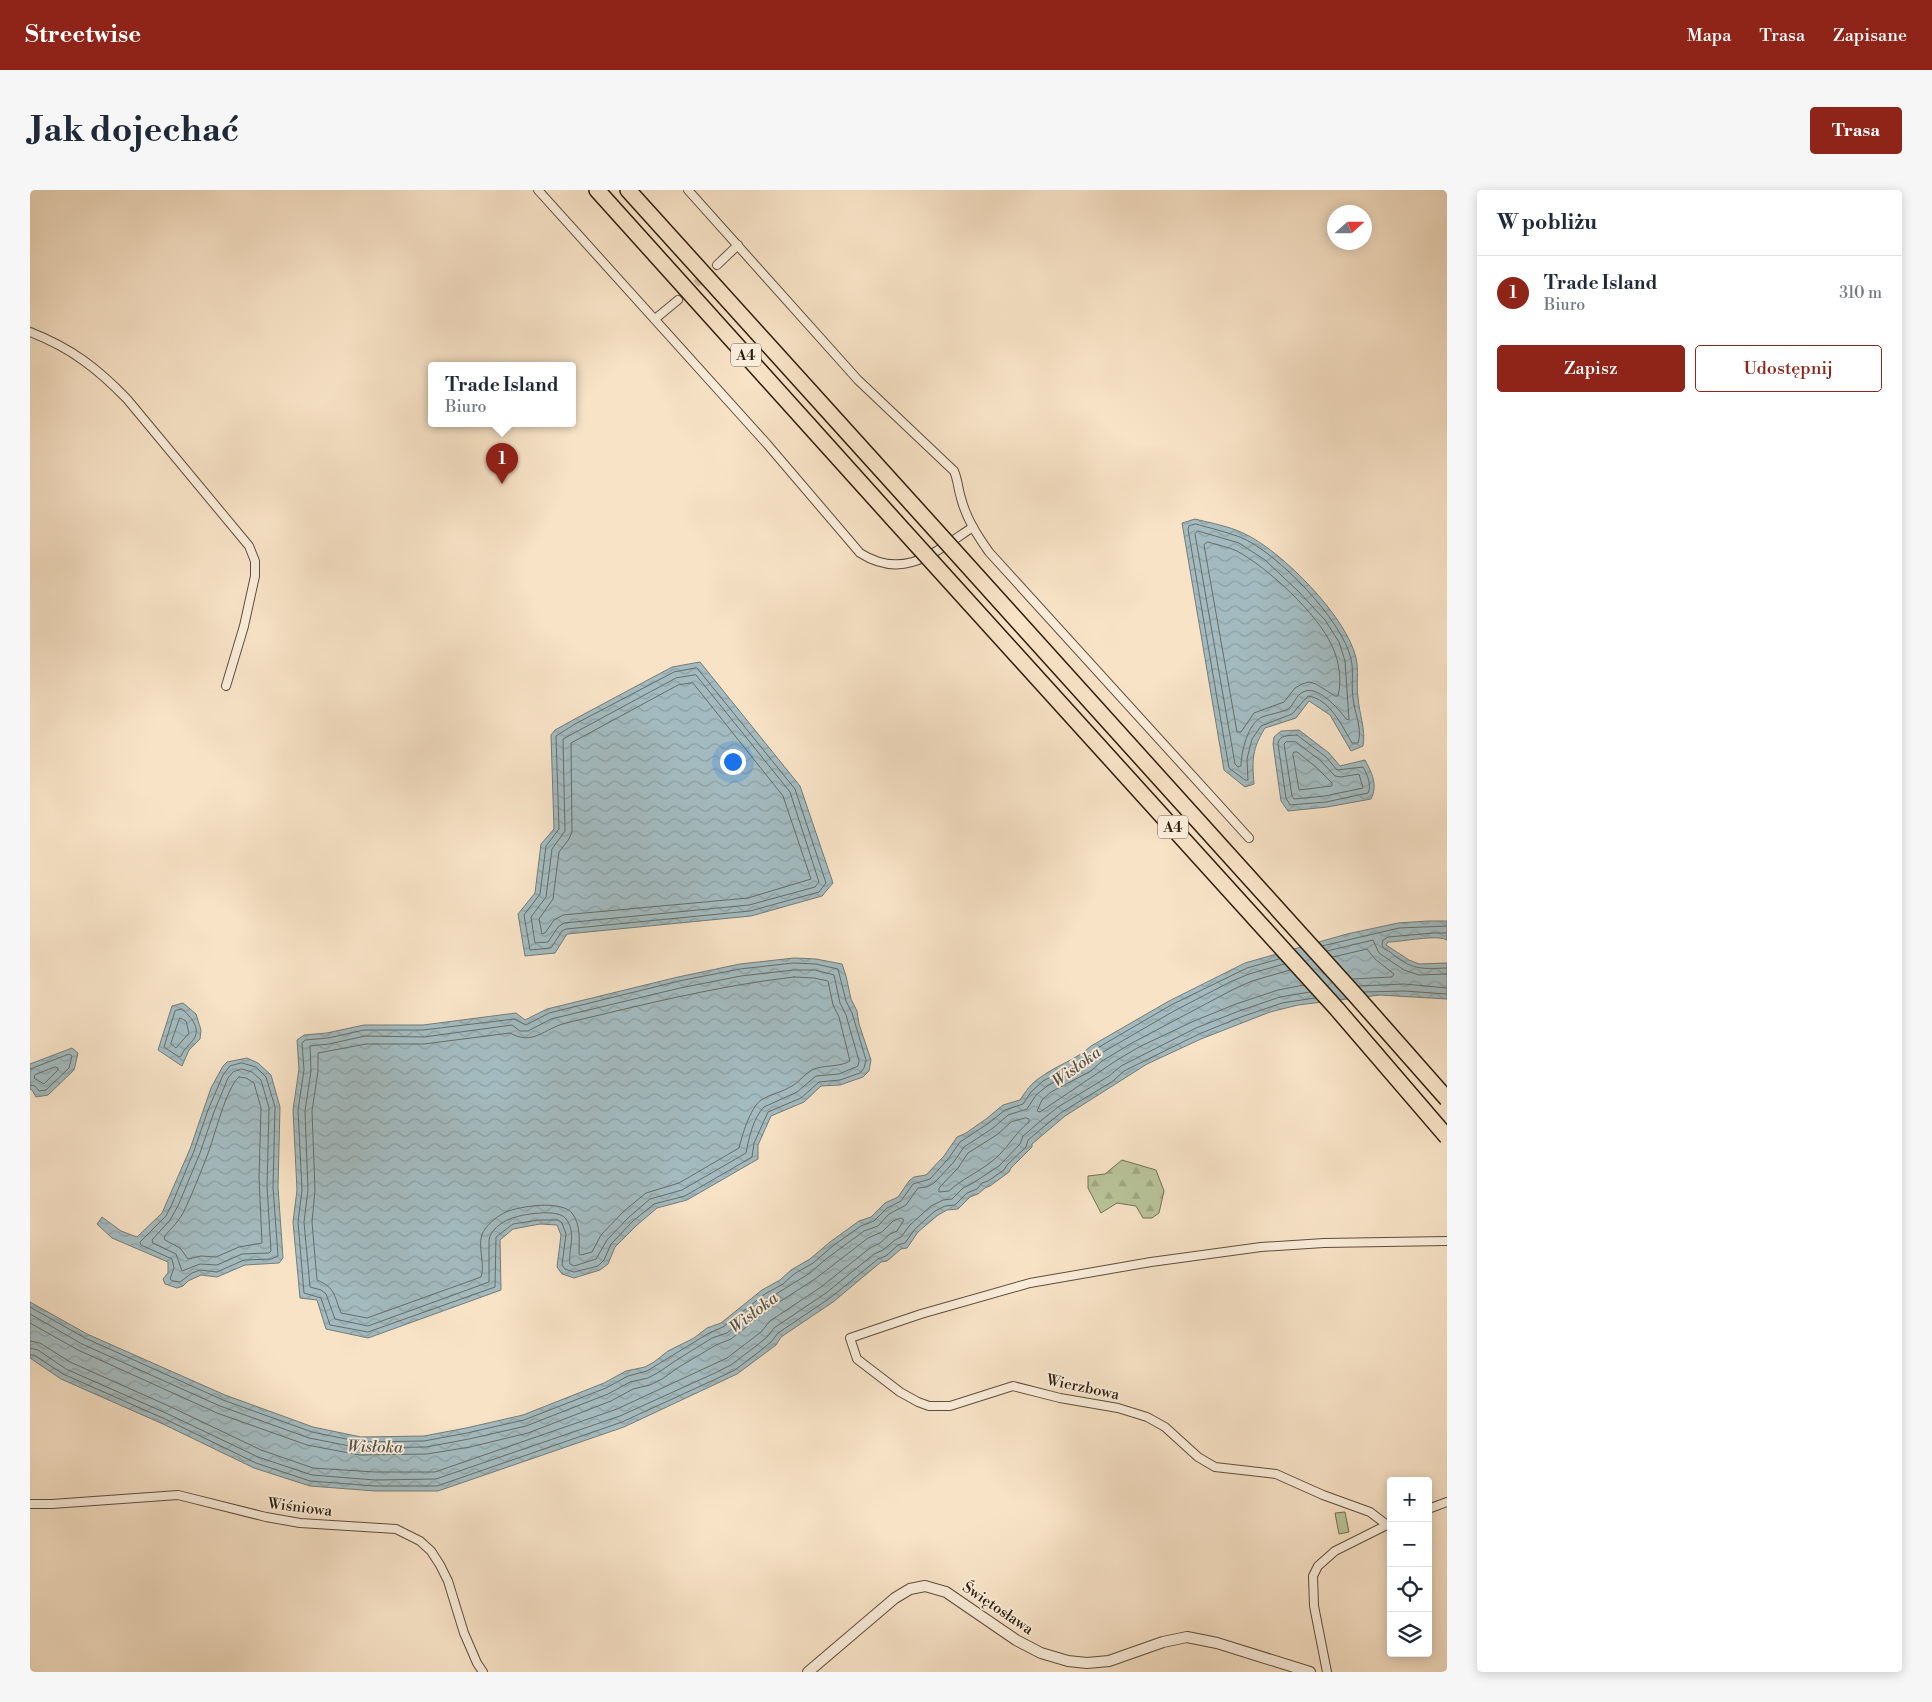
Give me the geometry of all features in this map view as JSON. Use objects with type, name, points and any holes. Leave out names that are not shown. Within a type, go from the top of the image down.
[{"type":"highway","name":"A4","points":[[597,190],[1337,1009],[1447,1137]]},
{"type":"highway","name":"A4","points":[[628,190],[1331,968],[1447,1099]]},
{"type":"street","points":[[538,190],[802,483],[850,543],[865,556],[890,565],[910,564],[940,549],[973,528]]},
{"type":"street","points":[[688,190],[858,380],[954,471],[958,480],[963,506],[973,528],[989,552],[1249,838]]},
{"type":"street","points":[[716,265],[738,246]]},
{"type":"street","points":[[655,319],[678,300]]},
{"type":"street","points":[[30,332],[70,350],[94,366],[110,380],[249,546],[255,561],[254,576],[244,626],[226,686]]},
{"type":"street","name":"Wierzbowa","points":[[1387,1523],[1370,1512],[1323,1496],[1276,1474],[1215,1467],[1198,1458],[1165,1427],[1147,1417],[1118,1408],[1060,1398],[1013,1386],[950,1406],[929,1406],[900,1392],[866,1364],[857,1359],[850,1338],[921,1314],[1030,1283],[1151,1262],[1261,1247],[1324,1243],[1447,1241]]},
{"type":"street","name":"Wiśniowa","points":[[30,1504],[178,1495],[266,1518],[300,1523],[396,1529],[420,1541],[431,1551],[440,1565],[448,1581],[464,1633],[477,1663],[484,1672]]},
{"type":"street","points":[[1432,1508],[1447,1502]]},
{"type":"street","points":[[1327,1672],[1314,1606],[1313,1576],[1318,1566],[1335,1551],[1387,1525]]},
{"type":"street","name":"Świętosława","points":[[808,1672],[895,1598],[910,1589],[925,1586],[946,1592],[1016,1640],[1042,1653],[1068,1661],[1087,1663],[1109,1661],[1163,1642],[1187,1637],[1218,1643],[1310,1672]]},
{"type":"green space","points":[[1122,1160],[1156,1170],[1164,1191],[1159,1213],[1152,1218],[1143,1218],[1136,1206],[1117,1203],[1101,1213],[1088,1188],[1088,1176],[1105,1174]]},
{"type":"green space","points":[[1345,1512],[1349,1532],[1339,1534],[1335,1513]]},
{"type":"water","points":[[1195,519],[1231,528],[1258,542],[1293,569],[1326,605],[1340,624],[1356,658],[1357,692],[1364,734],[1363,746],[1351,751],[1330,715],[1309,701],[1296,718],[1265,728],[1255,749],[1254,784],[1245,787],[1224,770],[1182,523]]},
{"type":"water","points":[[700,662],[800,786],[833,883],[822,896],[751,916],[567,934],[555,953],[525,956],[518,914],[535,893],[541,844],[554,829],[551,735],[555,730],[672,667]]},
{"type":"water","points":[[1299,730],[1329,753],[1340,766],[1365,760],[1372,774],[1374,784],[1371,799],[1327,807],[1288,811],[1281,801],[1273,744],[1274,737],[1281,731]]},
{"type":"water","name":"Wisłoka","points":[[1447,921],[1447,940],[1428,938],[1388,942],[1386,945],[1409,960],[1419,964],[1447,963],[1447,999],[1380,995],[1298,1005],[1270,1012],[1201,1039],[1147,1064],[1065,1116],[1032,1144],[1032,1147],[1009,1172],[978,1194],[970,1197],[958,1209],[947,1210],[938,1215],[918,1232],[907,1248],[901,1249],[887,1261],[881,1262],[833,1302],[781,1337],[776,1345],[737,1374],[624,1427],[438,1491],[375,1491],[310,1486],[254,1468],[163,1424],[61,1379],[30,1358],[30,1302],[87,1334],[225,1395],[313,1427],[361,1437],[424,1436],[523,1415],[604,1383],[626,1371],[645,1367],[668,1351],[694,1338],[707,1328],[721,1323],[762,1290],[810,1259],[859,1221],[871,1217],[885,1203],[898,1197],[914,1177],[926,1175],[944,1156],[957,1137],[966,1133],[1003,1105],[1020,1100],[1037,1079],[1169,1001],[1245,963],[1347,934],[1398,923]]},
{"type":"water","points":[[794,958],[816,959],[842,964],[851,999],[857,1011],[859,1024],[871,1060],[869,1071],[863,1077],[840,1085],[821,1086],[804,1102],[771,1116],[758,1145],[758,1159],[687,1200],[657,1208],[615,1247],[608,1264],[600,1270],[574,1278],[562,1274],[557,1267],[561,1235],[557,1225],[540,1224],[513,1229],[500,1240],[501,1290],[368,1338],[326,1329],[317,1300],[300,1298],[293,1222],[297,1190],[293,1110],[299,1069],[297,1040],[304,1035],[327,1033],[364,1025],[423,1025],[516,1013],[525,1020],[547,1009],[678,977],[740,964]]},
{"type":"water","points":[[183,1003],[196,1014],[201,1030],[200,1039],[189,1050],[182,1066],[158,1050],[172,1006]]},
{"type":"water","points":[[72,1048],[78,1053],[74,1070],[48,1095],[36,1097],[30,1089],[30,1064]]},
{"type":"water","points":[[247,1058],[258,1063],[271,1075],[280,1107],[278,1187],[283,1258],[279,1263],[245,1265],[217,1277],[201,1275],[177,1288],[165,1284],[163,1279],[168,1273],[168,1262],[112,1238],[97,1224],[102,1217],[121,1231],[137,1237],[162,1213],[190,1149],[211,1088],[223,1066],[227,1062]]},
{"type":"tunnel","points":[[678,300],[717,265]]},
{"type":"place","name":"Trade Island","points":[[502,484]]}]
